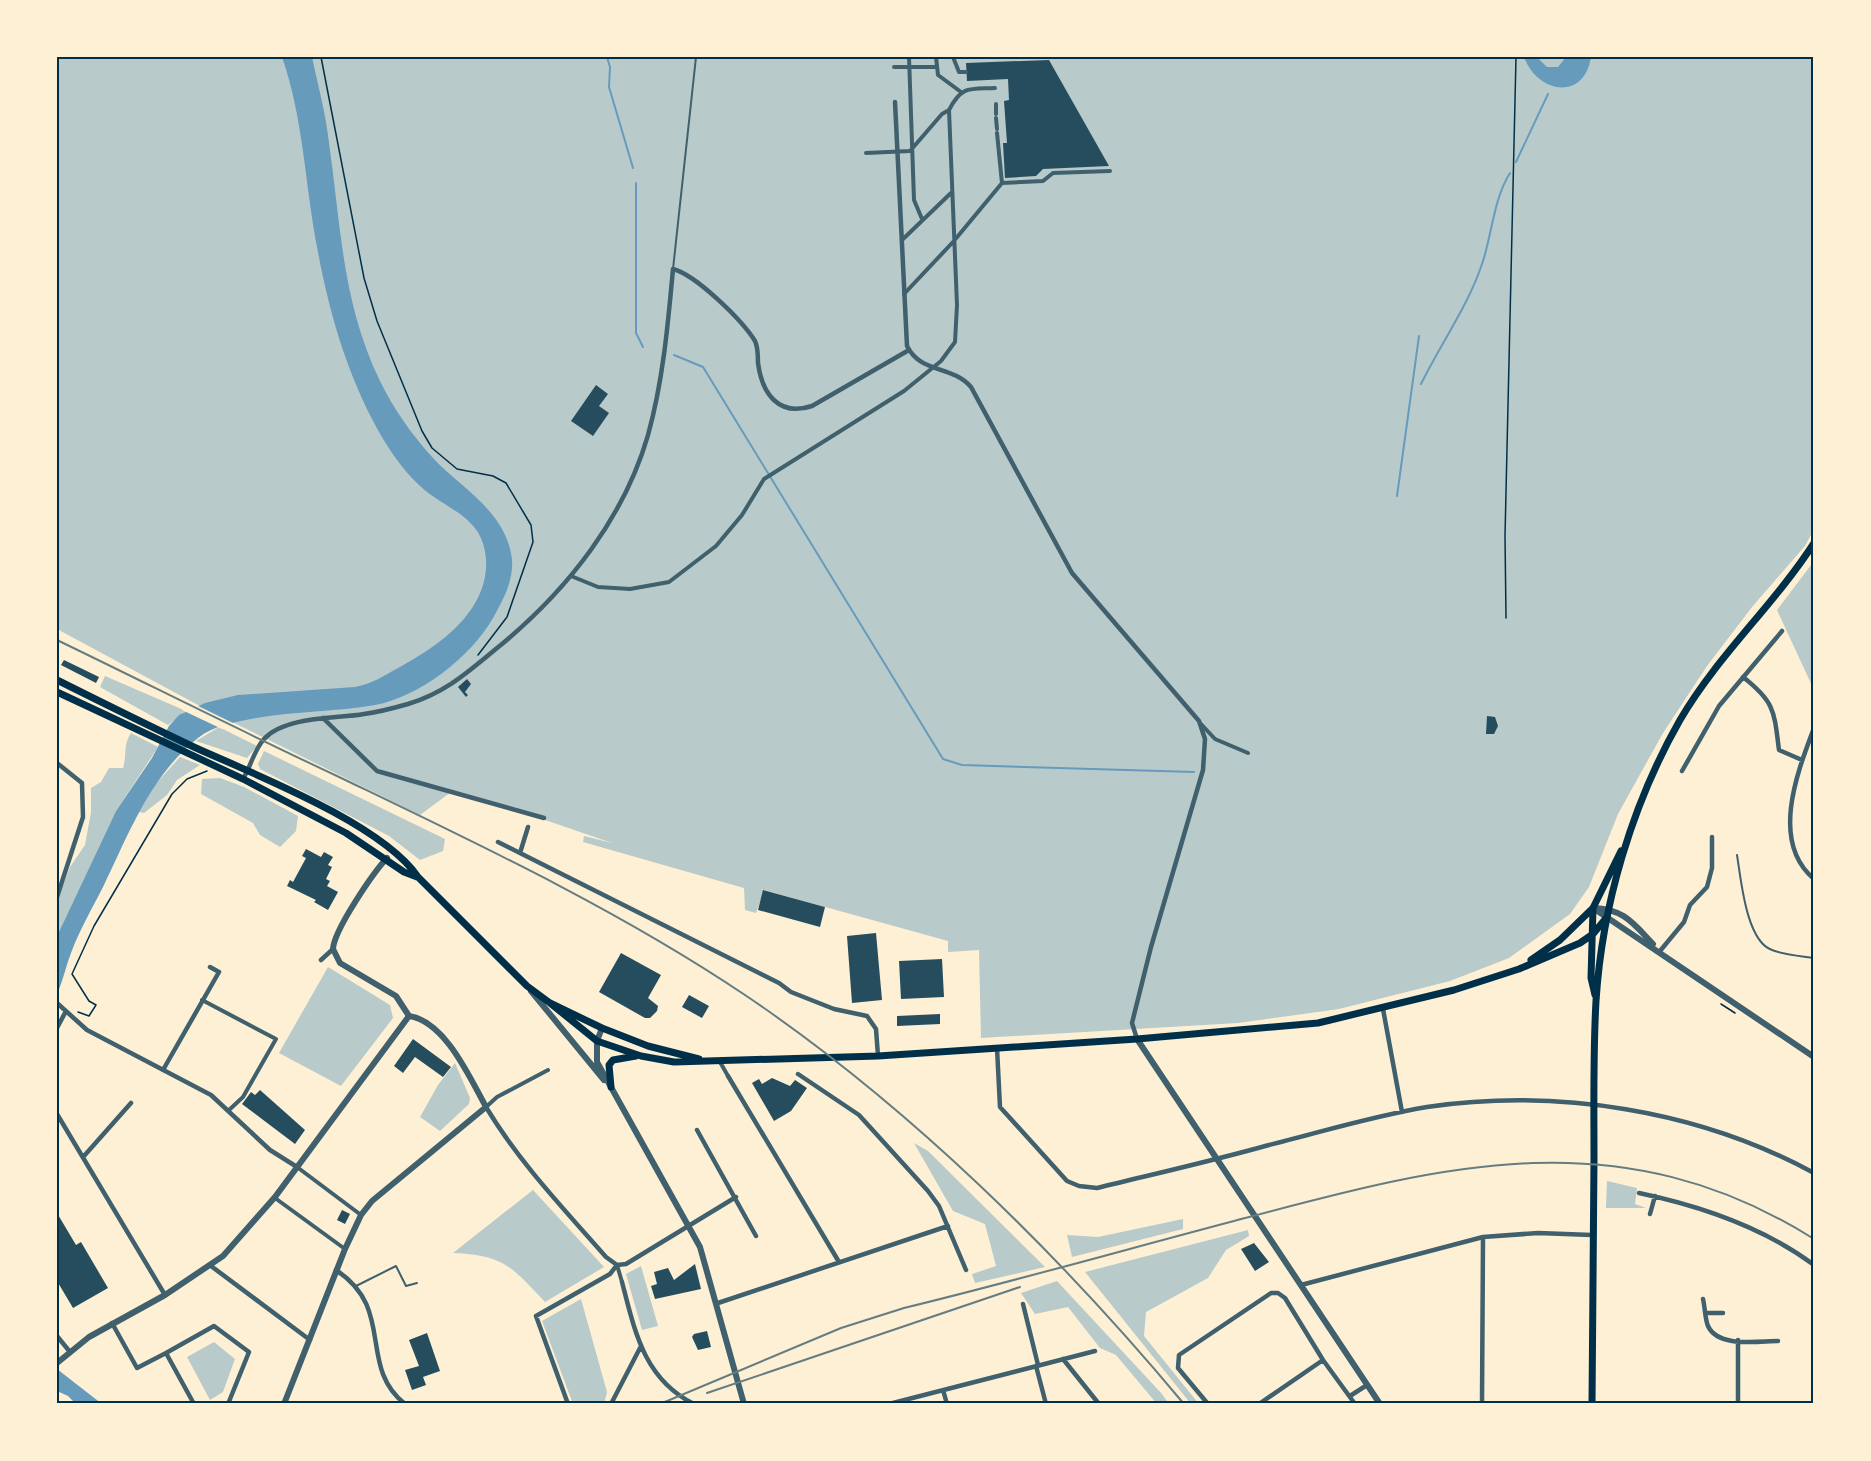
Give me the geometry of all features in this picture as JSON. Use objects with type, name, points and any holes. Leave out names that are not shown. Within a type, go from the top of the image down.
[{"type":"main road","points":[[1519,969],[1560,940],[1593,908],[1626,842],[1663,754],[1681,720],[1718,663],[1798,567],[1814,543]]},
{"type":"main road","points":[[57,680],[346,833],[387,858],[404,872],[418,877]]},
{"type":"main road","points":[[57,692],[146,728]]},
{"type":"main road","points":[[191,750],[248,771],[366,832],[399,855],[527,986],[597,1041],[641,1056],[674,1062],[878,1056],[1137,1039],[1294,1026],[1383,1009],[1519,969],[1580,943],[1593,934],[1607,917],[1626,842]]},
{"type":"main road","points":[[1593,908],[1591,978],[1596,1000]]},
{"type":"main road","points":[[1592,1404],[1596,1000],[1607,917]]},
{"type":"main road","points":[[550,1003],[602,1029],[648,1046],[710,1062]]},
{"type":"main road","points":[[611,1088],[609,1065],[613,1060],[641,1056]]},
{"type":"street","points":[[909,57],[914,200],[922,219]]},
{"type":"street","points":[[936,57],[935,67],[938,75],[961,92],[995,88]]},
{"type":"street","points":[[953,57],[959,72],[966,72]]},
{"type":"street","points":[[894,67],[935,67]]},
{"type":"street","points":[[866,153],[910,151],[942,114],[949,110],[961,92]]},
{"type":"street","points":[[895,102],[903,294],[906,342],[909,350],[916,360],[933,368],[958,374],[971,387],[1072,573],[1215,739],[1248,753]]},
{"type":"street","points":[[903,294],[953,242],[1002,183],[996,104]]},
{"type":"street","points":[[571,576],[598,587],[619,588],[669,582],[716,546],[742,515],[764,479],[904,391],[950,351],[957,332],[949,110]]},
{"type":"street","points":[[1002,183],[1043,181],[1053,173],[1110,171]]},
{"type":"street","points":[[901,241],[951,193]]},
{"type":"street","points":[[243,779],[268,736],[287,727],[323,718],[363,715],[407,704],[444,691],[521,628],[571,576],[608,526],[630,482],[648,435],[666,342],[673,269],[685,272],[737,319],[756,343],[760,378],[765,390],[770,398],[783,407],[795,409],[812,406],[909,350]]},
{"type":"street","points":[[1682,771],[1719,706],[1782,631]]},
{"type":"street","points":[[1743,676],[1772,704],[1779,750],[1802,760]]},
{"type":"street","points":[[323,718],[376,771],[544,818]]},
{"type":"street","points":[[1199,721],[1205,746],[1203,770],[1151,947],[1132,1023],[1137,1039],[1380,1404]]},
{"type":"street","points":[[1814,728],[1802,760],[1789,824],[1793,847],[1802,869],[1814,879]]},
{"type":"street","points":[[57,763],[82,783],[83,817],[57,897]]},
{"type":"street","points":[[520,853],[528,827]]},
{"type":"street","points":[[1660,951],[1684,922],[1690,905],[1707,887],[1712,868],[1712,837]]},
{"type":"street","points":[[498,843],[779,983],[791,992],[834,1010],[867,1016],[876,1029],[878,1056]]},
{"type":"street","points":[[321,960],[333,949],[337,935],[374,873],[387,858]]},
{"type":"street","points":[[1593,908],[1611,908],[1632,921],[1660,951]]},
{"type":"street","points":[[1593,908],[1660,951],[1814,1057]]},
{"type":"street","points":[[333,949],[340,963],[396,996],[409,1016]]},
{"type":"street","points":[[163,1070],[219,972],[210,967]]},
{"type":"street","points":[[527,986],[583,1058],[611,1088]]},
{"type":"street","points":[[202,1000],[276,1039],[243,1097],[229,1110]]},
{"type":"street","points":[[57,1003],[87,1030],[211,1095],[270,1150],[297,1167],[361,1215]]},
{"type":"street","points":[[1383,1009],[1402,1112]]},
{"type":"street","points":[[57,1028],[66,1011]]},
{"type":"street","points":[[409,1016],[421,1017],[450,1046],[466,1069],[501,1132],[538,1179],[606,1257],[617,1265],[640,1347],[647,1362],[664,1383],[694,1404]]},
{"type":"street","points":[[58,1362],[112,1323],[165,1295],[212,1266],[241,1238],[275,1197],[409,1016]]},
{"type":"street","points":[[602,1029],[597,1041],[597,1062],[691,1226],[718,1303],[744,1404]]},
{"type":"street","points":[[997,1048],[1000,1107],[1067,1181],[1079,1186],[1097,1188],[1402,1112],[1506,1101],[1594,1105],[1672,1118],[1711,1129],[1784,1156],[1814,1173]]},
{"type":"street","points":[[720,1062],[839,1262]]},
{"type":"street","points":[[284,1404],[345,1249],[361,1215],[372,1201],[497,1097],[548,1070]]},
{"type":"street","points":[[798,1074],[859,1115],[928,1191],[939,1206],[966,1270]]},
{"type":"street","points":[[84,1156],[130,1103]]},
{"type":"street","points":[[124,1111],[130,1117]]},
{"type":"street","points":[[57,1114],[165,1295]]},
{"type":"street","points":[[697,1130],[756,1236]]},
{"type":"street","points":[[1639,1193],[1695,1206],[1731,1219],[1788,1248],[1814,1265]]},
{"type":"street","points":[[1650,1214],[1654,1196]]},
{"type":"street","points":[[275,1197],[345,1249]]},
{"type":"street","points":[[568,1404],[536,1316],[610,1274],[617,1265],[626,1264],[736,1197]]},
{"type":"street","points":[[718,1303],[948,1226]]},
{"type":"street","points":[[1301,1285],[1483,1238],[1538,1233],[1592,1235]]},
{"type":"street","points":[[1482,1404],[1483,1238]]},
{"type":"street","points":[[212,1266],[310,1340]]},
{"type":"street","points":[[336,1270],[356,1286],[369,1307],[382,1378],[405,1404]]},
{"type":"street","points":[[1208,1404],[1178,1368],[1179,1355],[1267,1294],[1278,1293],[1285,1298],[1323,1360],[1354,1404]]},
{"type":"street","points":[[1703,1299],[1707,1323],[1716,1336],[1724,1340],[1778,1341]]},
{"type":"street","points":[[1023,1304],[1046,1404]]},
{"type":"street","points":[[1707,1313],[1723,1313]]},
{"type":"street","points":[[112,1323],[137,1368],[214,1326],[249,1352],[228,1404]]},
{"type":"street","points":[[57,1336],[70,1352]]},
{"type":"street","points":[[1738,1340],[1738,1404]]},
{"type":"street","points":[[611,1404],[640,1347]]},
{"type":"street","points":[[889,1404],[1095,1351]]},
{"type":"street","points":[[166,1353],[194,1404]]},
{"type":"street","points":[[1063,1359],[1099,1404]]},
{"type":"street","points":[[1259,1404],[1323,1360]]},
{"type":"street","points":[[1350,1396],[1367,1385]]},
{"type":"street","points":[[943,1390],[947,1404]]},
{"type":"lane","points":[[673,269],[696,57]]},
{"type":"lane","points":[[1737,855],[1747,909],[1757,937],[1771,950],[1814,958]]},
{"type":"lane","points":[[356,1286],[396,1266],[406,1286],[417,1284]]},
{"type":"path","points":[[321,57],[364,278],[377,321],[422,431],[432,448],[457,469],[494,476],[506,483],[531,525],[533,542],[507,617],[476,657]]},
{"type":"path","points":[[1506,618],[1505,536],[1516,57]]},
{"type":"path","points":[[66,1011],[83,1012],[89,1016],[96,1005],[89,1001],[72,974],[94,926],[172,794],[187,779],[209,770]]},
{"type":"shaded area","points":[[57,57],[1814,57],[1814,529],[1805,546],[1752,607],[1707,666],[1663,733],[1618,814],[1589,887],[1570,914],[1509,958],[1450,981],[1339,1009],[1238,1023],[981,1038],[979,950],[948,952],[948,941],[764,890],[756,913],[745,910],[744,888],[583,842],[584,836],[612,843],[525,813],[451,792],[420,815],[198,705],[57,629]]},
{"type":"shaded area","points":[[1814,561],[1814,690],[1777,610]]},
{"type":"shaded area","points":[[105,676],[186,711],[168,725],[100,687]]},
{"type":"shaded area","points":[[219,727],[257,746],[247,758],[196,741]]},
{"type":"shaded area","points":[[131,733],[158,747],[116,811],[57,936],[57,901],[70,867],[85,845],[91,812],[91,788],[101,782],[109,768],[123,768],[127,741]]},
{"type":"shaded area","points":[[264,751],[445,839],[443,851],[420,860],[389,836],[260,769],[258,764]]},
{"type":"shaded area","points":[[180,757],[200,765],[177,780],[167,795],[144,813],[139,812],[153,787]]},
{"type":"shaded area","points":[[220,778],[244,787],[298,816],[296,831],[280,847],[260,835],[253,823],[201,794],[202,779]]},
{"type":"shaded area","points":[[328,967],[390,1005],[393,1018],[341,1086],[279,1053]]},
{"type":"shaded area","points":[[455,1063],[470,1098],[469,1104],[440,1131],[420,1117],[438,1085]]},
{"type":"shaded area","points":[[914,1143],[928,1151],[1045,1267],[975,1283],[972,1274],[996,1266],[985,1224],[953,1211]]},
{"type":"shaded area","points":[[1607,1181],[1637,1188],[1635,1204],[1646,1208],[1606,1208]]},
{"type":"shaded area","points":[[533,1190],[604,1267],[545,1302],[506,1265],[484,1257],[453,1253]]},
{"type":"shaded area","points":[[1183,1219],[1183,1229],[1072,1257],[1067,1235],[1098,1237]]},
{"type":"shaded area","points":[[1248,1230],[1249,1236],[1226,1250],[1208,1278],[1146,1312],[1144,1336],[1199,1404],[1191,1404],[1085,1272]]},
{"type":"shaded area","points":[[641,1266],[658,1326],[642,1330],[626,1274]]},
{"type":"shaded area","points":[[1057,1281],[1169,1404],[1157,1404],[1116,1355],[1100,1348],[1068,1307],[1035,1314],[1021,1293]]},
{"type":"shaded area","points":[[581,1299],[607,1392],[604,1404],[573,1404],[542,1321]]},
{"type":"shaded area","points":[[214,1342],[235,1359],[223,1392],[210,1400],[187,1357]]},
{"type":"water","points":[[282,57],[312,57],[326,121],[350,293],[367,352],[385,391],[410,431],[444,469],[479,500],[499,524],[511,553],[510,579],[505,595],[493,618],[471,647],[458,661],[409,694],[375,705],[271,716],[225,725],[204,734],[181,753],[154,787],[132,825],[78,935],[57,994],[57,936],[116,811],[152,758],[169,726],[179,715],[205,703],[238,695],[355,687],[373,681],[415,658],[446,637],[471,610],[485,578],[486,559],[478,532],[461,515],[429,494],[405,470],[377,428],[354,379],[339,338],[322,274],[300,129]]},
{"type":"water","points":[[1524,57],[1537,57],[1547,67],[1558,67],[1566,57],[1591,57],[1587,71],[1579,81],[1570,86],[1560,87],[1549,85],[1539,79],[1530,69]]},
{"type":"water","points":[[57,1369],[102,1404],[76,1404],[68,1396],[57,1391]]},
{"type":"pier","points":[[194,704],[237,725],[222,729],[182,710]]},
{"type":"building","points":[[1049,60],[1109,166],[1043,169],[1036,176],[1005,178],[1003,143],[1007,143],[1004,101],[1009,100],[1008,79],[967,81],[966,63]]},
{"type":"building","points":[[596,385],[608,394],[599,406],[609,413],[593,436],[571,421]]},
{"type":"building","points":[[64,660],[99,677],[96,683],[61,665]]},
{"type":"building","points":[[467,679],[471,684],[465,692],[468,695],[466,697],[458,687]]},
{"type":"building","points":[[1487,716],[1495,717],[1498,726],[1494,734],[1486,734]]},
{"type":"building","points":[[306,849],[321,857],[324,852],[333,857],[328,865],[332,867],[326,879],[330,881],[327,886],[338,892],[328,910],[314,902],[316,900],[287,886],[290,880],[293,882],[306,858],[302,856]]},
{"type":"building","points":[[763,890],[825,907],[820,927],[758,910]]},
{"type":"building","points":[[876,933],[882,1000],[852,1003],[847,936]]},
{"type":"building","points":[[621,953],[661,975],[648,998],[658,1006],[657,1011],[650,1018],[645,1018],[599,992]]},
{"type":"building","points":[[942,959],[944,997],[901,999],[899,961]]},
{"type":"building","points":[[689,995],[709,1006],[702,1018],[682,1007]]},
{"type":"building","points":[[940,1014],[940,1024],[897,1026],[897,1016]]},
{"type":"building","points":[[413,1039],[451,1067],[443,1077],[415,1057],[403,1073],[394,1066]]},
{"type":"building","points":[[772,1078],[790,1086],[795,1080],[807,1088],[791,1111],[774,1121],[752,1083],[759,1079],[762,1084]]},
{"type":"building","points":[[260,1090],[305,1130],[295,1144],[242,1104],[251,1092],[255,1095]]},
{"type":"building","points":[[342,1210],[350,1214],[345,1224],[337,1220]]},
{"type":"building","points":[[57,1213],[76,1245],[81,1242],[108,1288],[73,1308],[57,1281]]},
{"type":"building","points":[[1254,1243],[1269,1262],[1255,1271],[1241,1249]]},
{"type":"building","points":[[695,1264],[701,1289],[655,1299],[651,1286],[657,1284],[654,1272],[668,1268],[674,1280]]},
{"type":"building","points":[[707,1331],[711,1347],[698,1350],[692,1337],[694,1334]]},
{"type":"building","points":[[427,1333],[440,1371],[423,1377],[426,1385],[412,1390],[405,1370],[419,1366],[409,1340]]},
{"type":"waterway","points":[[537,57],[547,57]]},
{"type":"waterway","points":[[607,57],[610,67],[609,87],[633,168]]},
{"type":"waterway","points":[[1516,162],[1548,94]]},
{"type":"waterway","points":[[1421,384],[1463,308],[1477,277],[1500,193],[1510,173]]},
{"type":"waterway","points":[[636,183],[636,333],[643,347]]},
{"type":"waterway","points":[[1397,496],[1419,336]]},
{"type":"waterway","points":[[674,355],[703,367],[943,759],[962,765],[1194,772]]},
{"type":"railway","points":[[57,640],[545,878],[647,934],[745,995],[806,1038],[865,1084],[979,1184],[1086,1292],[1184,1404]]},
{"type":"railway","points":[[660,1404],[841,1328],[904,1308],[1310,1201],[1384,1183],[1457,1170],[1528,1163],[1599,1165],[1670,1177],[1741,1201],[1814,1239]]},
{"type":"railway","points":[[707,1393],[1020,1287]]}]
